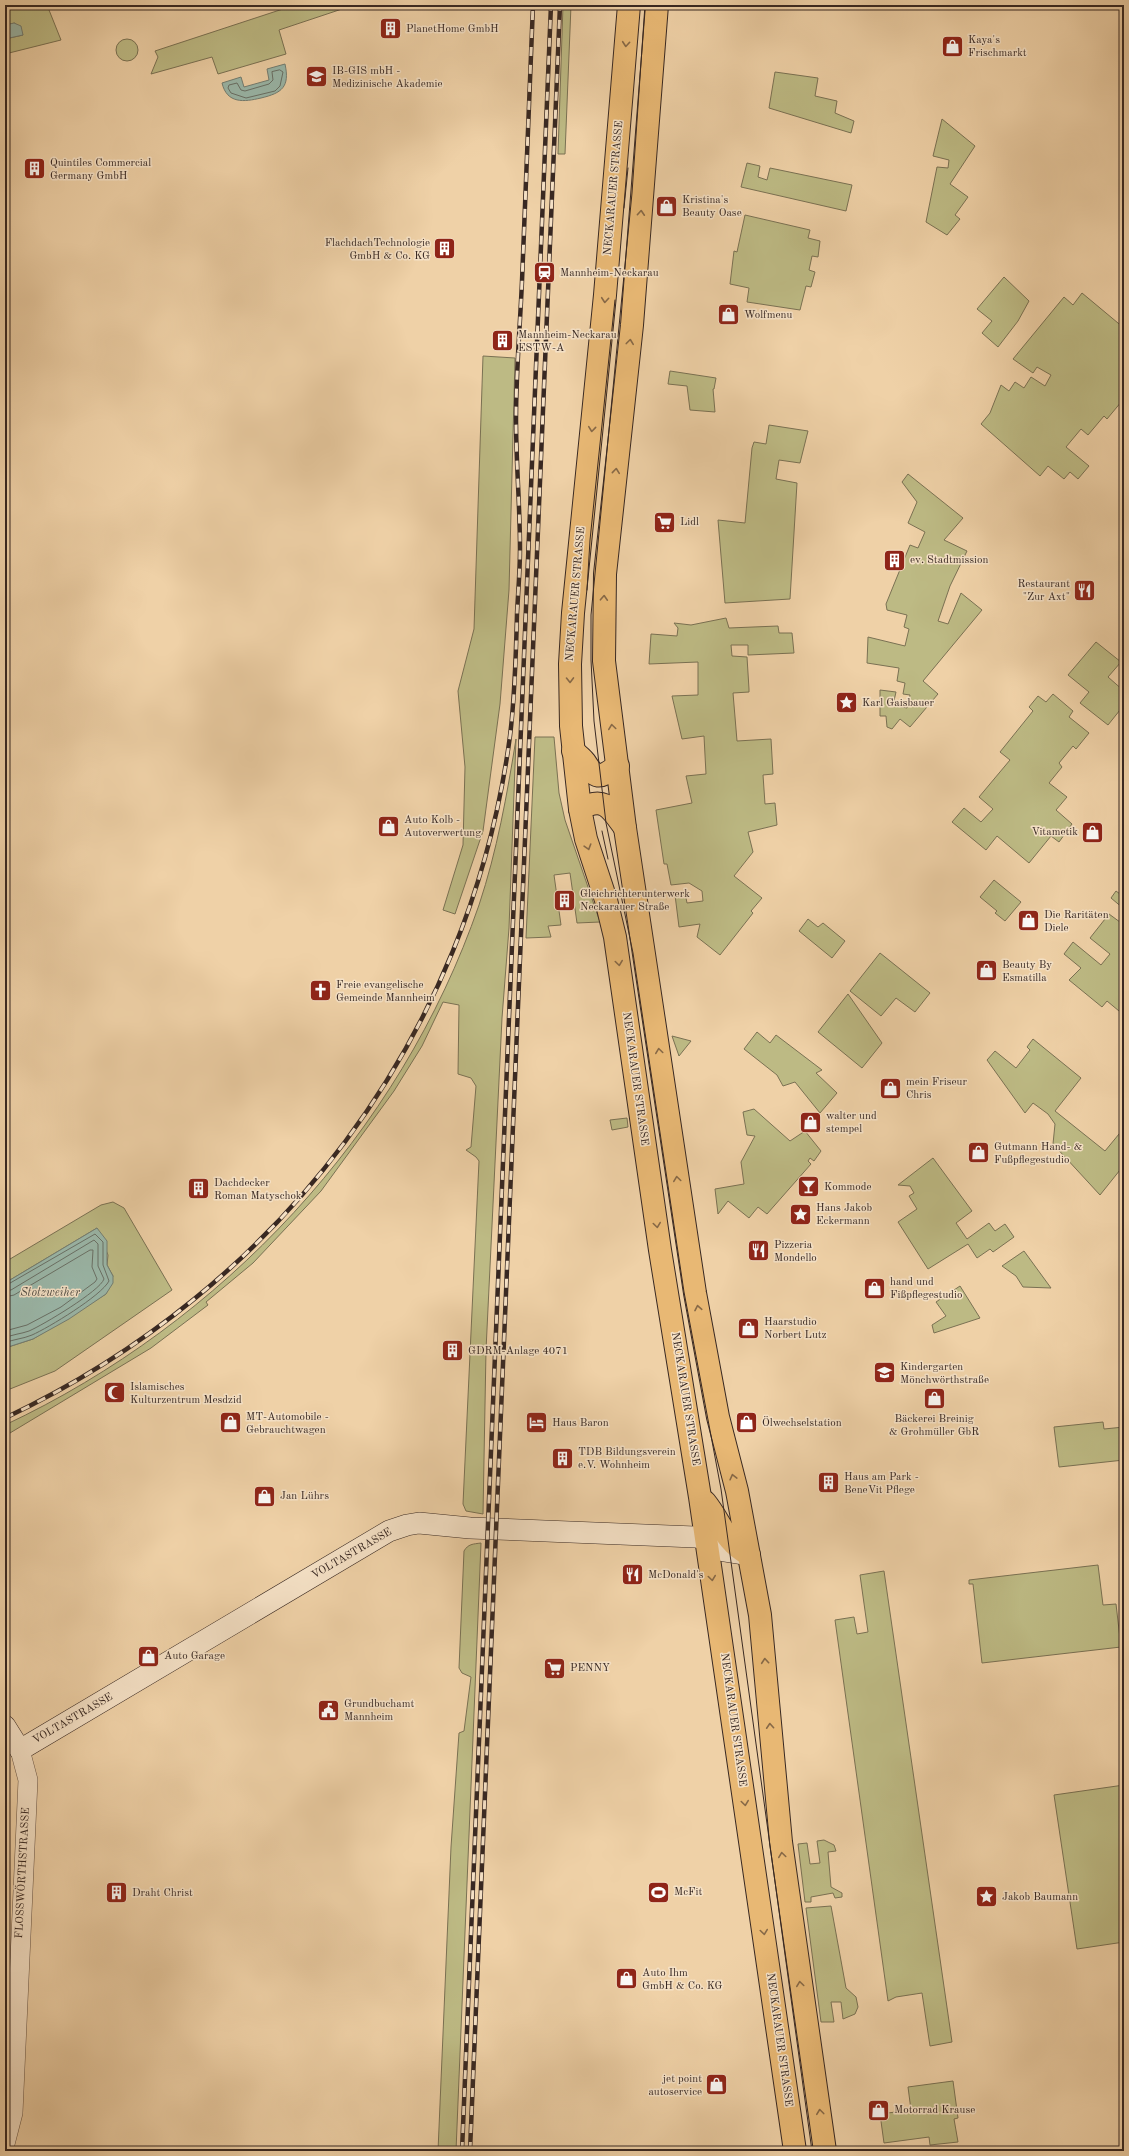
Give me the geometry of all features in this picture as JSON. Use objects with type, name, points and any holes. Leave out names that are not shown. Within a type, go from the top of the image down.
[{"type":"main road","name":"NECKARAUER STRASSE","points":[[629,5],[605,294],[570,646],[573,751],[580,809],[586,839],[606,900],[615,937],[660,1250],[700,1497],[712,1511],[719,1541],[795,2151]]},
{"type":"main road","points":[[657,5],[632,325],[605,581],[604,661],[626,828],[695,1293],[718,1417],[742,1515],[755,1589],[764,1655],[780,1842],[825,2151]]},
{"type":"main road","points":[[573,751],[585,761],[588,768],[594,774],[603,775],[618,766]]},
{"type":"main road","points":[[580,809],[592,802],[600,802],[612,810],[626,828]]},
{"type":"main road","points":[[719,1541],[742,1515]]},
{"type":"main road","name":"VOLTASTRASSE","points":[[20,1750],[389,1532],[407,1525],[430,1523],[470,1528],[600,1532],[695,1537],[719,1541]]},
{"type":"main road","points":[[719,1541],[737,1548],[749,1555]]},
{"type":"main road","points":[[719,1541],[755,1589]]},
{"type":"main road","name":"FLOSSWÖRTHSTRASSE","points":[[5,1726],[20,1750]]},
{"type":"street","name":"FLOSSWÖRTHSTRASSE","points":[[5,2144],[13,2113],[28,1780],[20,1750]]},
{"type":"shaded area","points":[[23,5],[47,5],[61,40],[5,54],[5,39],[23,35],[15,23],[5,25],[5,11]]},
{"type":"shaded area","points":[[295,5],[348,5],[348,7],[279,30],[286,54],[218,74],[212,57],[151,74],[158,57],[155,51]]},
{"type":"shaded area","points":[[563,5],[571,5],[565,154],[558,154]]},
{"type":"shaded area","points":[[127,39],[131,40],[137,46],[137,54],[131,60],[127,61],[123,60],[117,54],[116,50],[117,46],[123,40]]},
{"type":"shaded area","points":[[775,72],[818,78],[815,96],[837,101],[835,113],[854,121],[851,133],[769,108]]},
{"type":"shaded area","points":[[942,119],[975,146],[950,184],[968,197],[955,215],[960,219],[947,235],[926,222],[937,167],[948,168],[949,160],[933,156]]},
{"type":"shaded area","points":[[747,163],[760,166],[758,177],[767,180],[770,168],[852,185],[846,211],[741,187]]},
{"type":"shaded area","points":[[745,215],[810,230],[808,238],[820,241],[818,257],[812,256],[809,270],[815,272],[811,287],[806,286],[800,310],[747,302],[749,288],[730,284],[734,251],[737,252]]},
{"type":"shaded area","points":[[1004,277],[1029,301],[1018,321],[998,347],[982,333],[992,321],[977,309]]},
{"type":"shaded area","points":[[1082,293],[1124,328],[1124,402],[1122,401],[1107,419],[1104,416],[1088,435],[1081,429],[1066,447],[1089,466],[1078,479],[1070,472],[1064,479],[1048,466],[1040,476],[981,424],[990,413],[1001,385],[1009,391],[1015,382],[1024,388],[1031,377],[1045,386],[1051,375],[1037,367],[1033,373],[1013,359],[1064,297],[1073,305]]},
{"type":"shaded area","points":[[483,356],[515,358],[509,590],[500,704],[483,831],[455,914],[443,910],[463,845],[465,767],[458,691],[474,629]]},
{"type":"shaded area","points":[[670,371],[716,378],[713,389],[715,412],[690,410],[687,386],[668,384]]},
{"type":"shaded area","points":[[769,425],[808,431],[800,463],[779,460],[776,479],[797,483],[790,599],[725,603],[718,520],[745,523],[752,448],[754,442],[766,444]]},
{"type":"shaded area","points":[[908,474],[963,518],[944,540],[967,551],[950,586],[938,621],[948,624],[961,593],[982,610],[923,681],[938,694],[910,727],[900,719],[892,729],[887,727],[886,716],[880,716],[880,690],[896,692],[893,705],[907,708],[910,695],[903,694],[905,683],[897,681],[899,668],[867,663],[868,637],[905,646],[909,629],[904,627],[907,615],[887,610],[886,604],[910,545],[918,548],[925,532],[908,523],[917,502],[902,482]]},
{"type":"shaded area","points":[[726,618],[729,628],[778,626],[779,633],[792,633],[794,653],[748,655],[748,645],[731,645],[732,656],[747,657],[749,689],[749,692],[733,693],[737,741],[771,739],[773,774],[763,775],[765,804],[775,803],[777,825],[748,832],[753,852],[734,876],[762,898],[751,911],[753,913],[720,955],[697,937],[700,924],[679,927],[675,895],[685,893],[687,903],[703,901],[702,891],[689,883],[671,885],[667,864],[664,864],[656,810],[692,803],[686,776],[706,774],[704,736],[682,739],[672,696],[698,695],[698,662],[649,664],[651,634],[677,636],[678,628],[674,623],[691,625]]},
{"type":"shaded area","points":[[1096,642],[1121,662],[1108,677],[1124,691],[1124,705],[1108,725],[1080,703],[1089,692],[1068,675]]},
{"type":"shaded area","points":[[1053,694],[1073,711],[1069,717],[1089,733],[1076,749],[1073,746],[1059,763],[1062,767],[1049,783],[1067,797],[1056,810],[1072,824],[1059,842],[1051,836],[1029,863],[997,836],[986,850],[952,822],[964,808],[981,822],[993,809],[979,797],[1010,760],[1000,752],[1033,711],[1029,707],[1038,696],[1046,702]]},
{"type":"shaded area","points":[[535,737],[554,737],[559,793],[565,820],[600,922],[577,923],[570,873],[554,875],[561,925],[548,926],[551,937],[526,938]]},
{"type":"shaded area","points":[[516,739],[509,928],[502,1018],[486,1350],[483,1514],[466,1511],[463,1504],[479,1161],[466,1150],[471,1147],[476,1086],[471,1078],[458,1074],[459,1005],[443,1002],[422,1046],[394,1091],[321,1191],[253,1263],[206,1302],[208,1305],[151,1348],[5,1436],[5,1425],[84,1383],[160,1333],[230,1276],[294,1213],[352,1143],[402,1069],[445,989],[479,905],[491,864],[501,823]]},
{"type":"shaded area","points":[[994,880],[1021,902],[1005,921],[995,913],[997,911],[980,897]]},
{"type":"shaded area","points":[[1116,891],[1124,897],[1124,909],[1111,898]]},
{"type":"shaded area","points":[[1109,914],[1124,925],[1124,1006],[1119,1011],[1107,1001],[1102,1007],[1069,980],[1081,968],[1064,954],[1073,942],[1101,965],[1110,954],[1090,938]]},
{"type":"shaded area","points":[[808,919],[818,927],[823,923],[845,941],[832,958],[799,931]]},
{"type":"shaded area","points":[[880,953],[930,993],[915,1012],[896,998],[881,1016],[850,991]]},
{"type":"shaded area","points":[[848,994],[882,1043],[862,1068],[818,1032]]},
{"type":"shaded area","points":[[757,1032],[770,1043],[776,1035],[822,1070],[816,1073],[837,1093],[820,1113],[795,1082],[783,1086],[777,1075],[744,1049]]},
{"type":"shaded area","points":[[672,1036],[691,1041],[679,1056]]},
{"type":"shaded area","points":[[1033,1039],[1081,1078],[1055,1111],[1105,1151],[1124,1128],[1124,1173],[1120,1170],[1100,1195],[1053,1144],[1055,1124],[1048,1114],[1033,1103],[1025,1113],[987,1060],[995,1051],[1016,1068],[1030,1050],[1027,1047]]},
{"type":"shaded area","points":[[754,1109],[790,1141],[805,1131],[821,1151],[814,1161],[810,1158],[808,1161],[811,1164],[767,1214],[758,1207],[749,1218],[728,1201],[718,1214],[715,1189],[744,1184],[741,1162],[755,1136],[747,1135],[743,1112]]},
{"type":"shaded area","points":[[627,1118],[628,1127],[612,1130],[610,1120]]},
{"type":"shaded area","points":[[933,1158],[972,1211],[956,1223],[967,1239],[989,1223],[995,1231],[1005,1224],[1014,1237],[993,1252],[990,1249],[977,1258],[968,1244],[928,1269],[898,1222],[917,1209],[909,1196],[914,1193],[910,1186],[898,1185]]},
{"type":"shaded area","points":[[113,1202],[124,1208],[172,1290],[55,1371],[5,1391],[5,1348],[33,1339],[106,1294],[113,1276],[107,1265],[108,1255],[97,1228],[5,1283],[5,1262],[101,1205]]},
{"type":"shaded area","points":[[1024,1251],[1051,1288],[1023,1287],[1016,1276],[1002,1266]]},
{"type":"shaded area","points":[[960,1286],[980,1318],[934,1333],[932,1325],[946,1316],[936,1302]]},
{"type":"shaded area","points":[[1103,1422],[1104,1429],[1124,1427],[1124,1460],[1059,1467],[1054,1427]]},
{"type":"shaded area","points":[[481,1543],[456,2151],[438,2151],[451,1847],[459,1733],[464,1731],[471,1677],[462,1673],[459,1668],[464,1551],[473,1544]]},
{"type":"shaded area","points":[[1098,1565],[1103,1605],[1116,1604],[1121,1647],[982,1663],[973,1584],[969,1584],[969,1580]]},
{"type":"shaded area","points":[[884,1571],[952,2042],[930,2046],[922,1993],[896,1997],[888,2001],[835,1620],[854,1617],[857,1634],[868,1632],[860,1575]]},
{"type":"shaded area","points":[[1124,1785],[1124,1942],[1077,1949],[1054,1795]]},
{"type":"shaded area","points":[[824,1840],[834,1845],[836,1851],[828,1852],[831,1887],[842,1893],[842,1897],[835,1898],[833,1893],[811,1897],[811,1902],[805,1902],[798,1844],[807,1843],[810,1864],[820,1863],[817,1841]]},
{"type":"shaded area","points":[[831,1906],[846,1988],[856,1997],[858,2007],[855,2014],[843,2019],[841,2002],[831,2002],[834,2022],[821,2022],[806,1908]]},
{"type":"shaded area","points":[[953,2081],[958,2118],[954,2119],[958,2142],[930,2145],[929,2137],[884,2143],[880,2114],[911,2110],[908,2087]]},
{"type":"water","points":[[14,23],[21,26],[23,35],[5,39],[5,25]]},
{"type":"water","points":[[285,64],[285,84],[283,88],[274,94],[243,101],[232,98],[224,90],[222,83],[241,77],[244,87],[269,80],[267,69]]},
{"type":"water","name":"Stotzweiher","points":[[97,1228],[107,1241],[107,1265],[113,1276],[113,1283],[106,1294],[69,1319],[33,1339],[5,1348],[5,1283]]},
{"type":"tram line","points":[[645,5],[632,193],[591,615],[591,660],[594,721],[606,823],[633,953],[684,1292],[721,1489],[812,2151]]},
{"type":"tram line","points":[[624,208],[628,168]]},
{"type":"tram line","points":[[587,590],[590,540],[615,300]]},
{"type":"tram line","points":[[602,831],[608,859]]},
{"type":"railway","points":[[5,1418],[104,1364],[194,1299],[275,1225],[345,1142],[405,1050],[453,951],[488,846],[510,736],[513,706],[520,557],[516,419],[533,5]]},
{"type":"railway","points":[[462,2151],[551,5]]},
{"type":"railway","points":[[470,2151],[560,5]]},
{"type":"place","name":"PlanetHome GmbH","points":[[390,29]]},
{"type":"place","name":"Kaya's Frischmarkt","points":[[952,46]]},
{"type":"place","name":"IB-GIS mbH - Medizinische Akademie","points":[[317,77]]},
{"type":"place","name":"Quintiles Commercial Germany GmbH","points":[[35,169]]},
{"type":"place","name":"Kristina's Beauty Oase","points":[[666,206]]},
{"type":"place","name":"FlachdachTechnologie GmbH & Co. KG","points":[[445,249]]},
{"type":"place","name":"Mannheim-Neckarau","points":[[545,273]]},
{"type":"place","name":"Wolfmenu","points":[[729,315]]},
{"type":"place","name":"Mannheim-Neckarau ESTW-A","points":[[502,341]]},
{"type":"place","name":"Lidl","points":[[665,522]]},
{"type":"place","name":"ev. Stadtmission","points":[[894,560]]},
{"type":"place","name":"Restaurant \"Zur Axt\"","points":[[1085,590]]},
{"type":"place","name":"Karl Gaisbauer","points":[[847,703]]},
{"type":"place","name":"Auto Kolb - Autoverwertung","points":[[388,826]]},
{"type":"place","name":"Vitametik","points":[[1093,832]]},
{"type":"place","name":"Gleichrichterunterwerk Neckarauer Straße","points":[[564,900]]},
{"type":"place","name":"Die Raritäten Diele","points":[[1028,921]]},
{"type":"place","name":"Beauty By Esmatilla","points":[[987,971]]},
{"type":"place","name":"Freie evangelische Gemeinde Mannheim","points":[[321,991]]},
{"type":"place","name":"mein Friseur Chris","points":[[890,1088]]},
{"type":"place","name":"walter und stempel","points":[[810,1122]]},
{"type":"place","name":"Gutmann Hand- & Fußpflegestudio","points":[[978,1153]]},
{"type":"place","name":"Kommode","points":[[809,1187]]},
{"type":"place","name":"Dachdecker Roman Matyschok","points":[[198,1189]]},
{"type":"place","name":"Hans Jakob Eckermann","points":[[801,1214]]},
{"type":"place","name":"Pizzeria Mondello","points":[[758,1251]]},
{"type":"place","name":"hand und Fißpflegestudio","points":[[875,1288]]},
{"type":"place","name":"Haarstudio Norbert Lutz","points":[[748,1328]]},
{"type":"place","name":"GDRM-Anlage 4071","points":[[452,1351]]},
{"type":"place","name":"Kindergarten Mönchwörthstraße","points":[[885,1373]]},
{"type":"place","name":"Islamisches Kulturzentrum Mesdzid","points":[[114,1393]]},
{"type":"place","name":"Bäckerei Breinig & Grohmüller GbR","points":[[934,1399]]},
{"type":"place","name":"MT-Automobile - Gebrauchtwagen","points":[[231,1423]]},
{"type":"place","name":"Haus Baron","points":[[537,1423]]},
{"type":"place","name":"Ölwechselstation","points":[[746,1423]]},
{"type":"place","name":"TDB Bildungsverein e.V. Wohnheim","points":[[562,1458]]},
{"type":"place","name":"Haus am Park - BeneVit Pflege","points":[[829,1483]]},
{"type":"place","name":"Jan Lührs","points":[[265,1496]]},
{"type":"place","name":"McDonald's","points":[[632,1575]]},
{"type":"place","name":"Auto Garage","points":[[149,1656]]},
{"type":"place","name":"PENNY","points":[[555,1668]]},
{"type":"place","name":"Grundbuchamt Mannheim","points":[[328,1710]]},
{"type":"place","name":"McFit","points":[[659,1892]]},
{"type":"place","name":"Draht Christ","points":[[116,1893]]},
{"type":"place","name":"Jakob Baumann","points":[[987,1897]]},
{"type":"place","name":"Auto Ihm GmbH & Co. KG","points":[[627,1979]]},
{"type":"place","name":"jet point autoservice","points":[[717,2085]]},
{"type":"place","name":"Motorrad Krause","points":[[879,2110]]}]
